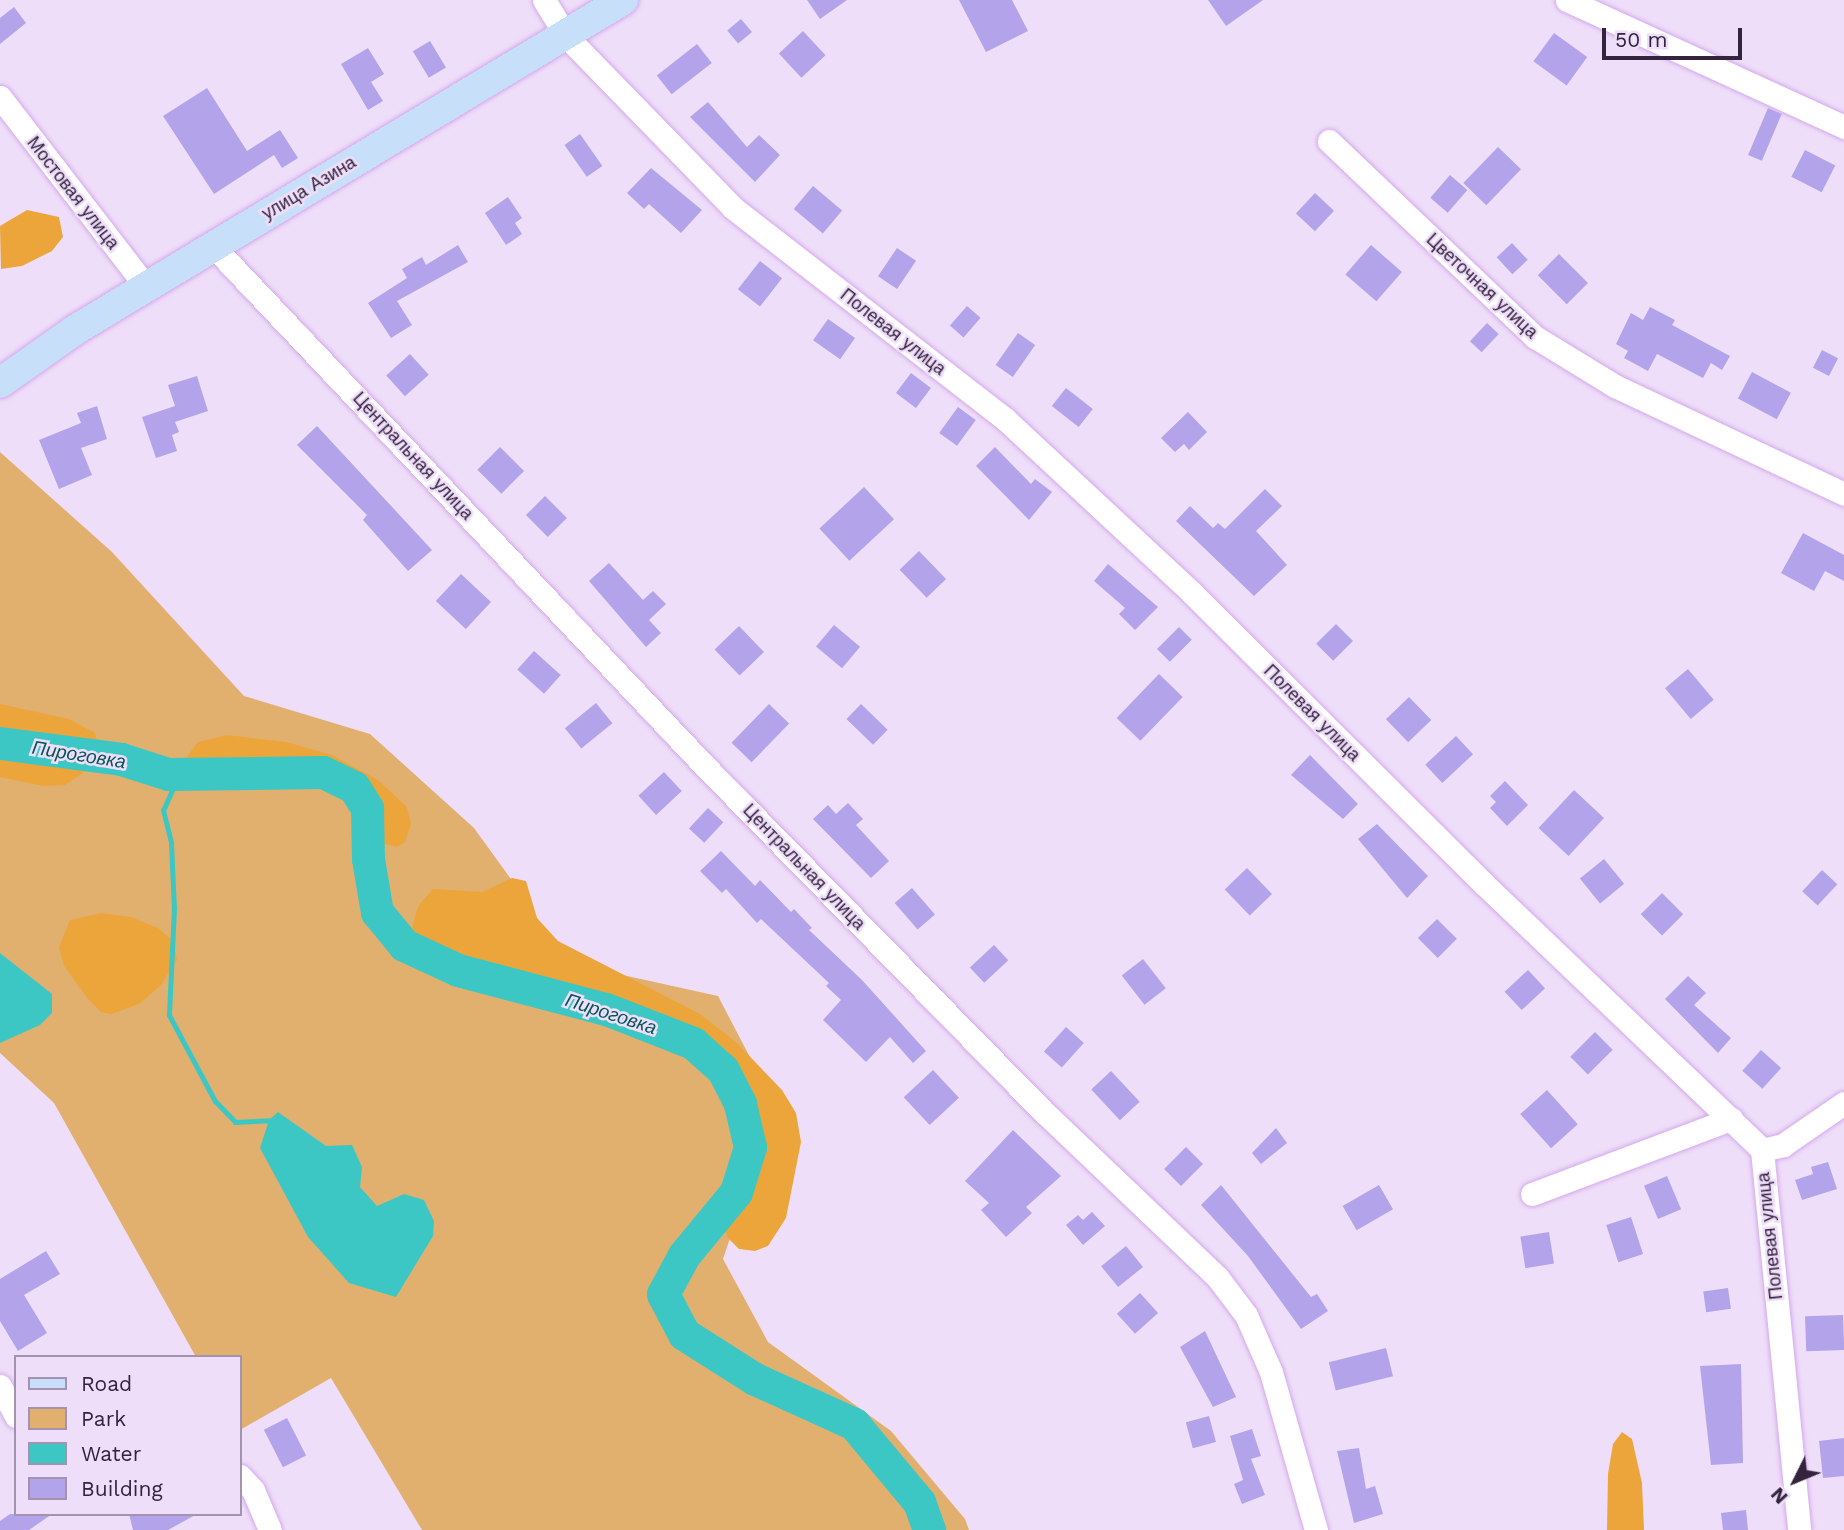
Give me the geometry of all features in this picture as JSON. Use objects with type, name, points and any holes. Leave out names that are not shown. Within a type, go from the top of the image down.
[{"type":"main road","name":"улица Азина","points":[[0,383],[75,330],[623,0]]},
{"type":"street","name":"Полевая улица","points":[[544,0],[566,36],[733,208],[1015,428],[1192,593],[1483,883],[1762,1150],[1799,1530]]},
{"type":"street","points":[[1567,0],[1844,127]]},
{"type":"street","name":"Мостовая улица","points":[[0,97],[147,288]]},
{"type":"street","name":"Цветочная улица","points":[[1329,141],[1535,337],[1615,386],[1844,494]]},
{"type":"street","name":"Центральная улица","points":[[214,247],[700,761],[1045,1113],[1218,1278],[1246,1315],[1270,1372],[1316,1530]]},
{"type":"street","points":[[1762,1150],[1783,1145],[1844,1104]]},
{"type":"street","points":[[1532,1194],[1731,1119]]},
{"type":"street","points":[[0,1385],[14,1412]]},
{"type":"street","points":[[242,1478],[253,1490],[270,1530]]},
{"type":"green space","points":[[0,452],[112,552],[244,696],[370,734],[474,828],[526,900],[523,946],[609,972],[718,996],[775,1105],[723,1259],[768,1342],[891,1431],[965,1519],[969,1530],[422,1530],[331,1378],[242,1429],[242,1355],[195,1355],[54,1103],[0,1053]]},
{"type":"shaded area","points":[[27,210],[59,217],[63,237],[52,251],[22,266],[1,269],[0,226]]},
{"type":"shaded area","points":[[0,704],[69,719],[95,733],[99,752],[90,768],[65,785],[43,786],[0,777]]},
{"type":"shaded area","points":[[227,735],[286,742],[332,755],[378,780],[406,806],[411,823],[405,842],[397,847],[378,842],[352,800],[337,788],[308,781],[249,788],[207,785],[191,776],[186,758],[198,742]]},
{"type":"shaded area","points":[[512,878],[526,881],[537,918],[558,941],[700,1014],[736,1042],[782,1090],[796,1113],[801,1142],[786,1218],[768,1246],[755,1251],[739,1249],[728,1238],[719,1216],[729,1188],[755,1165],[759,1155],[742,1098],[716,1055],[690,1033],[650,1012],[514,980],[422,945],[414,938],[412,928],[418,906],[433,889],[482,892]]},
{"type":"shaded area","points":[[101,913],[131,917],[158,928],[173,941],[177,960],[161,985],[139,1004],[111,1014],[101,1012],[88,999],[64,966],[59,947],[70,920]]},
{"type":"shaded area","points":[[1622,1432],[1632,1439],[1642,1483],[1644,1530],[1607,1530],[1608,1474],[1613,1444]]},
{"type":"water","points":[[0,953],[52,994],[52,1013],[40,1025],[0,1043]]},
{"type":"water","points":[[278,1112],[326,1146],[352,1145],[362,1167],[360,1187],[377,1206],[404,1194],[424,1200],[434,1221],[433,1236],[396,1297],[349,1283],[308,1237],[260,1148],[269,1120]]},
{"type":"building","points":[[807,0],[847,0],[820,19]]},
{"type":"building","points":[[959,0],[1012,0],[1028,31],[986,52]]},
{"type":"building","points":[[1208,0],[1263,0],[1226,26]]},
{"type":"building","points":[[14,7],[26,23],[0,44],[0,18]]},
{"type":"building","points":[[741,19],[752,32],[738,44],[727,31]]},
{"type":"building","points":[[803,31],[826,55],[801,78],[779,54]]},
{"type":"building","points":[[1554,33],[1587,57],[1567,85],[1533,61]]},
{"type":"building","points":[[430,41],[446,68],[429,78],[413,51]]},
{"type":"building","points":[[697,44],[712,63],[672,94],[657,75]]},
{"type":"building","points":[[368,48],[384,74],[371,82],[383,101],[368,110],[341,64]]},
{"type":"building","points":[[207,88],[247,151],[280,130],[298,158],[282,168],[274,155],[214,194],[163,116]]},
{"type":"building","points":[[708,102],[747,147],[759,135],[780,155],[755,182],[690,117]]},
{"type":"building","points":[[1768,108],[1782,114],[1762,161],[1748,155]]},
{"type":"building","points":[[580,134],[602,166],[587,177],[564,145]]},
{"type":"building","points":[[1498,147],[1521,169],[1486,205],[1463,183]]},
{"type":"building","points":[[1805,150],[1835,165],[1822,192],[1791,177]]},
{"type":"building","points":[[651,168],[702,210],[681,233],[649,204],[644,209],[627,193]]},
{"type":"building","points":[[1450,175],[1467,190],[1448,213],[1430,198]]},
{"type":"building","points":[[813,186],[842,210],[823,233],[794,209]]},
{"type":"building","points":[[1315,193],[1334,211],[1315,231],[1296,213]]},
{"type":"building","points":[[508,197],[522,218],[515,223],[522,234],[506,245],[485,213]]},
{"type":"building","points":[[1512,243],[1528,260],[1512,274],[1497,257]]},
{"type":"building","points":[[458,245],[468,262],[397,301],[412,325],[391,338],[368,303],[407,278],[402,269],[422,257],[426,265]]},
{"type":"building","points":[[1371,245],[1402,272],[1376,301],[1345,274]]},
{"type":"building","points":[[897,248],[916,261],[897,289],[878,276]]},
{"type":"building","points":[[1559,254],[1588,283],[1567,304],[1538,275]]},
{"type":"building","points":[[760,261],[782,278],[760,307],[738,289]]},
{"type":"building","points":[[967,306],[981,318],[964,337],[950,326]]},
{"type":"building","points":[[1650,307],[1675,320],[1672,325],[1730,356],[1722,370],[1711,363],[1703,378],[1657,354],[1648,371],[1624,358],[1628,351],[1616,344],[1631,313],[1643,320]]},
{"type":"building","points":[[828,319],[855,338],[840,359],[813,340]]},
{"type":"building","points":[[1487,323],[1499,334],[1482,352],[1470,341]]},
{"type":"building","points":[[1018,333],[1035,345],[1013,377],[996,365]]},
{"type":"building","points":[[1822,350],[1838,358],[1829,376],[1813,368]]},
{"type":"building","points":[[410,354],[429,375],[405,396],[386,375]]},
{"type":"building","points":[[1752,372],[1791,393],[1777,419],[1738,398]]},
{"type":"building","points":[[911,373],[931,388],[916,408],[896,393]]},
{"type":"building","points":[[197,376],[208,411],[175,422],[179,432],[172,435],[177,451],[156,458],[142,417],[175,406],[168,385]]},
{"type":"building","points":[[1066,388],[1093,409],[1079,427],[1052,406]]},
{"type":"building","points":[[97,406],[107,439],[81,448],[92,475],[59,489],[39,440],[81,423],[77,413]]},
{"type":"building","points":[[958,407],[976,420],[957,446],[939,433]]},
{"type":"building","points":[[1188,412],[1207,432],[1189,450],[1184,444],[1175,452],[1161,438]]},
{"type":"building","points":[[317,426],[432,550],[408,571],[363,520],[367,515],[297,445]]},
{"type":"building","points":[[500,447],[524,471],[501,494],[477,470]]},
{"type":"building","points":[[995,447],[1031,484],[1035,479],[1052,492],[1029,520],[976,466]]},
{"type":"building","points":[[864,487],[894,519],[849,561],[819,529]]},
{"type":"building","points":[[1265,489],[1282,506],[1256,531],[1287,565],[1254,596],[1176,521],[1190,506],[1213,528],[1218,523],[1225,529]]},
{"type":"building","points":[[545,496],[567,518],[548,537],[526,515]]},
{"type":"building","points":[[1803,533],[1844,555],[1844,581],[1825,571],[1814,591],[1781,573]]},
{"type":"building","points":[[919,551],[946,579],[927,598],[900,570]]},
{"type":"building","points":[[609,563],[643,600],[653,591],[666,604],[649,620],[661,633],[646,647],[589,581]]},
{"type":"building","points":[[1108,564],[1158,607],[1135,630],[1119,614],[1125,608],[1094,581]]},
{"type":"building","points":[[461,574],[491,602],[466,629],[436,601]]},
{"type":"building","points":[[1336,624],[1353,641],[1333,661],[1316,644]]},
{"type":"building","points":[[834,625],[860,647],[842,668],[816,646]]},
{"type":"building","points":[[739,626],[764,652],[740,676],[715,650]]},
{"type":"building","points":[[1179,627],[1192,640],[1170,662],[1157,649]]},
{"type":"building","points":[[534,651],[561,675],[544,694],[517,670]]},
{"type":"building","points":[[1688,669],[1714,700],[1691,719],[1665,688]]},
{"type":"building","points":[[1159,674],[1183,697],[1140,741],[1117,718]]},
{"type":"building","points":[[1409,697],[1431,720],[1408,742],[1386,719]]},
{"type":"building","points":[[596,703],[612,723],[581,748],[565,728]]},
{"type":"building","points":[[769,704],[789,723],[752,762],[731,743]]},
{"type":"building","points":[[861,704],[888,730],[873,745],[846,719]]},
{"type":"building","points":[[1456,736],[1473,754],[1442,783],[1425,765]]},
{"type":"building","points":[[1310,755],[1358,804],[1343,819],[1291,775]]},
{"type":"building","points":[[664,772],[682,791],[656,815],[638,796]]},
{"type":"building","points":[[1505,781],[1528,805],[1507,826],[1490,808],[1496,802],[1490,796]]},
{"type":"building","points":[[1574,790],[1604,818],[1569,856],[1539,828]]},
{"type":"building","points":[[848,803],[863,819],[856,825],[889,861],[871,878],[813,819],[828,805],[836,814]]},
{"type":"building","points":[[708,808],[723,822],[704,843],[689,828]]},
{"type":"building","points":[[1377,824],[1428,876],[1407,898],[1358,839]]},
{"type":"building","points":[[721,851],[755,886],[760,880],[791,912],[794,909],[812,928],[809,930],[862,980],[926,1051],[913,1063],[890,1037],[866,1062],[823,1020],[841,1000],[826,986],[829,983],[761,919],[757,923],[726,889],[722,893],[700,871]]},
{"type":"building","points":[[1604,859],[1624,884],[1600,903],[1580,879]]},
{"type":"building","points":[[1247,868],[1272,894],[1250,915],[1225,890]]},
{"type":"building","points":[[1822,870],[1837,884],[1818,906],[1802,891]]},
{"type":"building","points":[[912,888],[935,914],[918,930],[895,903]]},
{"type":"building","points":[[1662,893],[1683,914],[1662,935],[1641,914]]},
{"type":"building","points":[[1437,919],[1457,939],[1438,958],[1418,938]]},
{"type":"building","points":[[994,945],[1008,960],[984,983],[970,968]]},
{"type":"building","points":[[1143,959],[1166,988],[1145,1005],[1122,976]]},
{"type":"building","points":[[1528,970],[1545,988],[1522,1010],[1505,992]]},
{"type":"building","points":[[1688,976],[1706,993],[1694,1005],[1731,1038],[1718,1053],[1665,999]]},
{"type":"building","points":[[1066,1027],[1084,1043],[1062,1068],[1044,1052]]},
{"type":"building","points":[[1595,1032],[1613,1050],[1588,1074],[1570,1057]]},
{"type":"building","points":[[1761,1050],[1781,1068],[1762,1089],[1742,1071]]},
{"type":"building","points":[[933,1070],[959,1098],[930,1125],[904,1097]]},
{"type":"building","points":[[1111,1071],[1140,1102],[1120,1120],[1091,1089]]},
{"type":"building","points":[[1547,1090],[1578,1124],[1551,1148],[1520,1114]]},
{"type":"building","points":[[1276,1128],[1287,1143],[1261,1164],[1252,1153]]},
{"type":"building","points":[[1013,1130],[1061,1176],[1026,1207],[1032,1213],[1006,1237],[981,1210],[989,1203],[965,1181]]},
{"type":"building","points":[[1186,1147],[1203,1164],[1181,1186],[1164,1169]]},
{"type":"building","points":[[1828,1162],[1837,1189],[1802,1200],[1795,1180],[1813,1174],[1811,1167]]},
{"type":"building","points":[[1667,1176],[1681,1209],[1658,1219],[1644,1186]]},
{"type":"building","points":[[1221,1185],[1311,1297],[1317,1294],[1328,1311],[1301,1329],[1248,1256],[1201,1205]]},
{"type":"building","points":[[1379,1185],[1393,1209],[1357,1230],[1343,1206]]},
{"type":"building","points":[[1092,1212],[1105,1226],[1083,1245],[1066,1225],[1078,1215],[1083,1220]]},
{"type":"building","points":[[1631,1217],[1643,1254],[1618,1262],[1606,1225]]},
{"type":"building","points":[[1549,1232],[1554,1264],[1525,1268],[1520,1237]]},
{"type":"building","points":[[1126,1246],[1143,1267],[1118,1287],[1101,1266]]},
{"type":"building","points":[[46,1251],[60,1274],[24,1295],[47,1333],[18,1351],[0,1321],[0,1279]]},
{"type":"building","points":[[1728,1288],[1731,1309],[1706,1312],[1703,1291]]},
{"type":"building","points":[[1140,1293],[1158,1313],[1135,1334],[1117,1314]]},
{"type":"building","points":[[1843,1315],[1844,1350],[1806,1351],[1805,1316]]},
{"type":"building","points":[[1205,1331],[1236,1397],[1213,1407],[1180,1347]]},
{"type":"building","points":[[1386,1348],[1393,1376],[1336,1390],[1329,1362]]},
{"type":"building","points":[[1741,1364],[1743,1463],[1711,1465],[1700,1366]]},
{"type":"building","points":[[1209,1416],[1216,1442],[1193,1448],[1186,1422]]},
{"type":"building","points":[[287,1418],[306,1455],[283,1467],[264,1430]]},
{"type":"building","points":[[1252,1429],[1261,1456],[1251,1459],[1265,1495],[1242,1504],[1234,1484],[1243,1480],[1230,1436]]},
{"type":"building","points":[[1844,1438],[1844,1476],[1823,1478],[1819,1441]]},
{"type":"building","points":[[1359,1448],[1366,1489],[1375,1486],[1383,1514],[1354,1523],[1337,1451]]},
{"type":"building","points":[[1746,1510],[1748,1530],[1723,1530],[1721,1513]]},
{"type":"building","points":[[10,1514],[49,1516],[29,1530],[0,1530],[0,1521]]},
{"type":"building","points":[[130,1516],[193,1516],[168,1530],[133,1530]]},
{"type":"waterway","name":"Пироговка","points":[[0,743],[121,759],[168,774],[323,772],[354,787],[367,808],[368,859],[377,912],[404,945],[458,970],[606,1009],[693,1043],[723,1070],[740,1104],[750,1147],[736,1192],[684,1255],[663,1294],[684,1334],[755,1379],[854,1424],[919,1502],[929,1530]]},
{"type":"waterway","points":[[168,774],[173,788],[163,810],[171,843],[174,908],[169,1015],[215,1101],[235,1122],[269,1120]]}]
